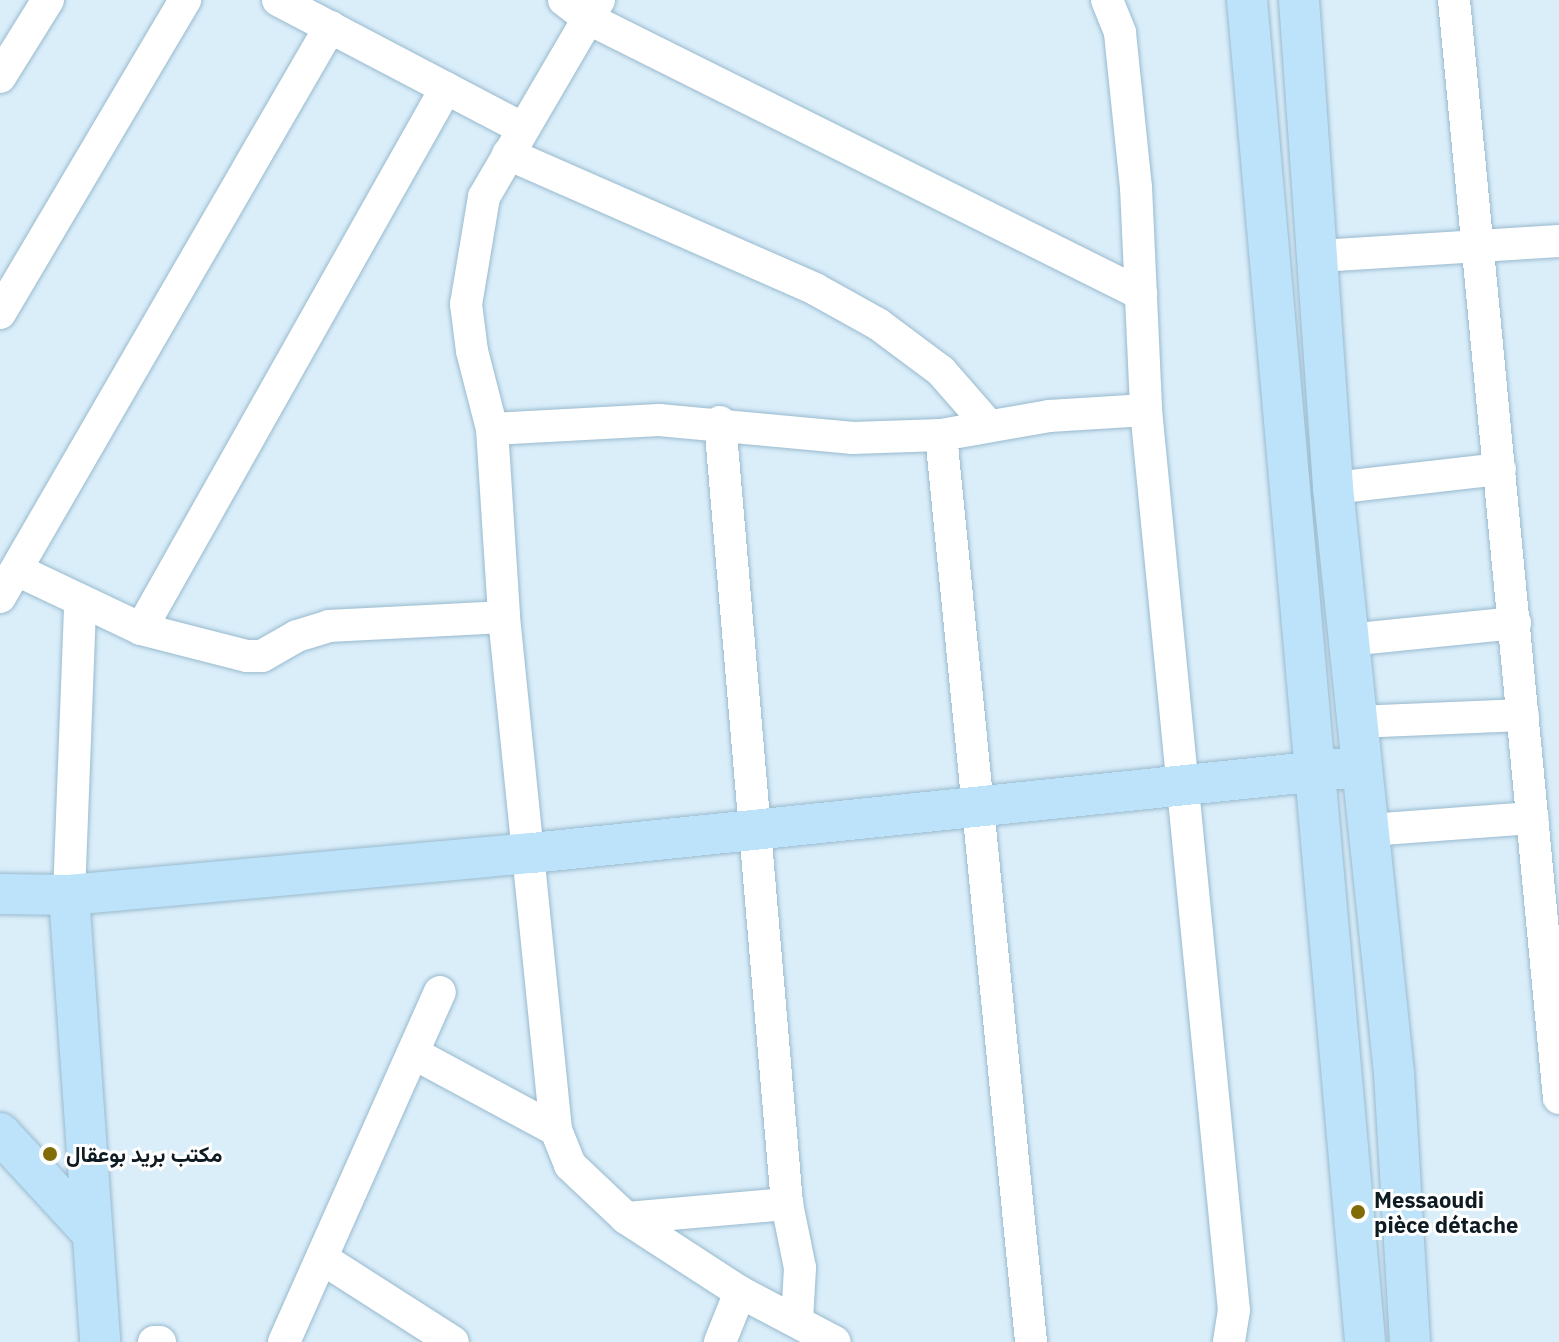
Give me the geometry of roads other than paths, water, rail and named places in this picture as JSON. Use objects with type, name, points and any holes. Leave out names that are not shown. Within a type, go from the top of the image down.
[{"type":"main road","points":[[1247,0],[1365,1342]]},
{"type":"main road","points":[[1299,0],[1320,256],[1333,488],[1359,767],[1394,1073],[1410,1342]]},
{"type":"main road","points":[[0,894],[69,895],[532,853],[754,827],[976,809],[1359,767]]},
{"type":"main road","points":[[69,895],[100,1342]]},
{"type":"main road","points":[[0,1133],[92,1233]]},
{"type":"street","points":[[0,77],[48,0]]},
{"type":"street","points":[[278,0],[446,88],[514,141],[815,289],[878,324],[941,371],[989,426]]},
{"type":"street","points":[[1107,0],[1120,33],[1141,294],[1146,410],[1180,785],[1234,1310],[1229,1342]]},
{"type":"street","points":[[1454,0],[1533,818],[1555,994],[1559,1098]]},
{"type":"street","points":[[0,313],[179,2]]},
{"type":"street","points":[[835,1342],[740,1292],[626,1218],[570,1165],[556,1130],[532,853],[504,617],[492,429],[472,351],[466,304],[484,197],[584,6],[1141,294]]},
{"type":"street","points":[[0,597],[330,27]]},
{"type":"street","points":[[141,629],[446,88]]},
{"type":"street","points":[[1320,256],[1479,250],[1559,241]]},
{"type":"street","points":[[492,429],[720,422],[853,438],[941,435],[1049,416],[1146,410]]},
{"type":"street","points":[[720,422],[787,1204],[800,1268],[797,1320]]},
{"type":"street","points":[[941,435],[1031,1342]]},
{"type":"street","points":[[1333,488],[1500,469]]},
{"type":"street","points":[[17,570],[80,603],[141,629],[232,654],[262,656],[297,636],[329,626],[504,617]]},
{"type":"street","points":[[69,895],[80,603]]},
{"type":"street","points":[[1348,640],[1515,623]]},
{"type":"street","points":[[1356,722],[1523,715]]},
{"type":"street","points":[[1368,830],[1533,818]]},
{"type":"street","points":[[284,1342],[440,992]]},
{"type":"street","points":[[413,1053],[556,1130]]},
{"type":"street","points":[[626,1218],[787,1204]]},
{"type":"street","points":[[323,1259],[453,1342]]},
{"type":"street","points":[[720,1342],[740,1292]]},
{"type":"place","name":"مكتب بريد بوعقال","points":[[50,1154]]},
{"type":"place","name":"Messaoudi pièce détache","points":[[1358,1212]]}]
